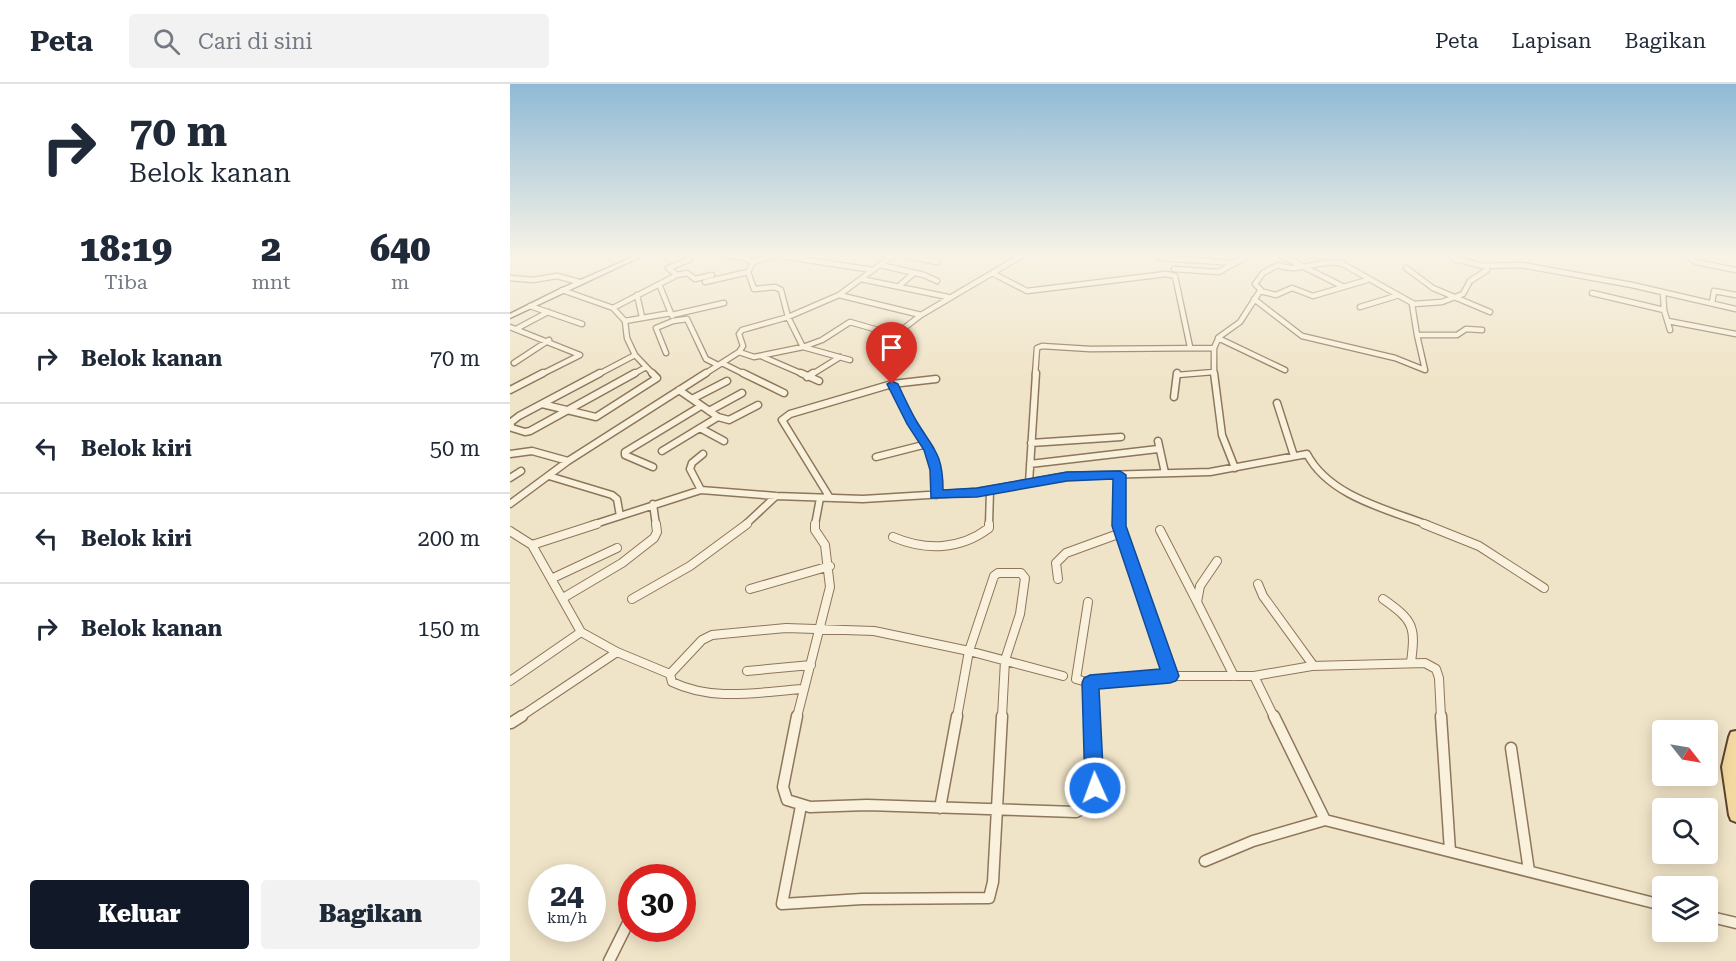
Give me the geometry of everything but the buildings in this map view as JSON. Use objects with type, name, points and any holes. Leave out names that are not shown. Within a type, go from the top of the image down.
[{"type":"main road","points":[[510,316],[548,297]]},
{"type":"main road","points":[[1736,737],[1729,767],[1736,815]]},
{"type":"street","points":[[542,404],[593,418],[655,380],[656,377],[635,355],[627,338],[625,321],[613,308],[582,297]]},
{"type":"street","points":[[613,308],[633,297]]},
{"type":"street","points":[[637,297],[642,318]]},
{"type":"street","points":[[664,297],[672,316]]},
{"type":"street","points":[[783,297],[788,317],[803,347],[850,360]]},
{"type":"street","points":[[510,504],[568,461],[740,352],[743,346],[739,334],[742,330],[788,317],[835,297]]},
{"type":"street","points":[[847,297],[921,315]]},
{"type":"street","points":[[881,346],[948,297]]},
{"type":"street","points":[[1179,297],[1190,347]]},
{"type":"street","points":[[1360,307],[1393,297]]},
{"type":"street","points":[[1398,297],[1412,304],[1442,302],[1454,298],[1490,312]]},
{"type":"street","points":[[1609,297],[1664,310]]},
{"type":"street","points":[[1663,297],[1664,310],[1670,330]]},
{"type":"street","points":[[1685,297],[1736,309]]},
{"type":"street","points":[[1712,303],[1713,297]]},
{"type":"street","points":[[1234,468],[1222,435],[1214,372],[1214,348],[1218,338],[1239,323],[1254,299],[1302,336],[1395,358],[1425,370],[1412,304]]},
{"type":"street","points":[[625,321],[672,316],[724,303]]},
{"type":"street","points":[[530,306],[582,324]]},
{"type":"street","points":[[513,328],[548,312]]},
{"type":"street","points":[[666,353],[656,328],[672,316]]},
{"type":"street","points":[[672,316],[690,322],[706,359],[784,393]]},
{"type":"street","points":[[1668,321],[1736,334]]},
{"type":"street","points":[[740,352],[754,357],[803,347],[822,340],[850,322],[895,335]]},
{"type":"street","points":[[510,390],[580,355],[549,340],[529,336],[513,328]]},
{"type":"street","points":[[1417,334],[1457,335],[1470,328],[1482,330]]},
{"type":"street","points":[[1218,338],[1285,370]]},
{"type":"street","points":[[514,363],[549,340]]},
{"type":"street","points":[[1029,483],[1030,443],[1039,347],[1214,348]]},
{"type":"street","points":[[635,355],[514,419],[510,423],[512,428],[525,432],[530,431],[646,367]]},
{"type":"street","points":[[761,356],[819,381]]},
{"type":"street","points":[[807,376],[840,357]]},
{"type":"street","points":[[1174,397],[1176,376],[1179,372],[1214,372]]},
{"type":"street","points":[[830,498],[782,420],[790,414],[892,384],[936,379]]},
{"type":"street","points":[[692,399],[727,381]]},
{"type":"street","points":[[892,384],[913,424],[927,444],[937,470],[936,495]]},
{"type":"street","points":[[679,390],[718,417],[733,419],[758,405]]},
{"type":"street","points":[[709,411],[742,393]]},
{"type":"street","points":[[1277,403],[1294,456]]},
{"type":"street","points":[[653,467],[625,452],[701,406]]},
{"type":"street","points":[[662,450],[718,417]]},
{"type":"street","points":[[700,428],[723,441]]},
{"type":"street","points":[[1030,443],[1121,438]]},
{"type":"street","points":[[1158,441],[1165,473]]},
{"type":"street","points":[[876,458],[927,444]]},
{"type":"street","points":[[1029,464],[1158,449]]},
{"type":"street","points":[[510,454],[519,451],[546,454],[568,461]]},
{"type":"street","points":[[701,490],[690,469],[692,462],[703,454]]},
{"type":"street","points":[[532,545],[701,490],[776,496],[863,499],[936,495],[990,490],[1067,477],[1234,468],[1307,454],[1315,469],[1345,492],[1479,546],[1544,588]]},
{"type":"street","points":[[510,478],[521,471]]},
{"type":"street","points":[[1120,475],[1119,526],[1170,676]]},
{"type":"street","points":[[549,476],[612,495],[617,499],[620,516]]},
{"type":"street","points":[[893,537],[918,547],[972,541],[989,528],[990,490]]},
{"type":"street","points":[[632,599],[657,587],[730,540],[776,496]]},
{"type":"street","points":[[820,498],[815,516],[815,530],[825,545],[830,566],[830,586],[803,689],[783,787],[787,800],[801,806],[1076,812],[1088,806],[1094,799],[1090,683]]},
{"type":"street","points":[[563,598],[622,563],[654,538],[657,532],[653,504]]},
{"type":"street","points":[[1160,530],[1233,676]]},
{"type":"street","points":[[510,531],[532,545],[553,578],[581,632],[617,652],[670,674]]},
{"type":"street","points":[[1058,579],[1056,563],[1066,552],[1121,533]]},
{"type":"street","points":[[553,578],[617,548]]},
{"type":"street","points":[[1197,602],[1200,586],[1217,561]]},
{"type":"street","points":[[750,589],[830,566]]},
{"type":"street","points":[[801,806],[782,904],[862,899],[989,898],[993,882],[998,811],[1005,660],[1020,614],[1025,578],[1016,572],[998,573],[994,576],[969,651],[940,808]]},
{"type":"street","points":[[1258,584],[1263,596],[1313,665]]},
{"type":"street","points":[[1383,599],[1406,615],[1412,623],[1415,634],[1411,662]]},
{"type":"street","points":[[1088,602],[1076,679],[1090,683],[1170,676],[1254,676],[1313,665],[1411,662],[1425,663],[1436,669],[1439,678],[1450,851]]},
{"type":"street","points":[[670,674],[702,640],[712,635],[821,627],[874,631],[969,651],[1063,676]]},
{"type":"street","points":[[510,681],[581,632]]},
{"type":"street","points":[[511,723],[617,652]]},
{"type":"street","points":[[747,671],[811,665]]},
{"type":"street","points":[[670,674],[672,682],[690,692],[718,694],[803,689]]},
{"type":"street","points":[[1254,676],[1326,820]]},
{"type":"street","points":[[1511,748],[1529,871]]},
{"type":"street","points":[[1205,861],[1253,841],[1326,820],[1652,902]]},
{"type":"street","points":[[1718,919],[1736,923]]},
{"type":"street","points":[[609,961],[618,942]]},
{"type":"route","points":[[892,384],[913,424],[923,435],[930,449],[937,470],[936,495],[977,492],[1067,477],[1120,475],[1119,526],[1170,676],[1090,683],[1095,788]]}]
